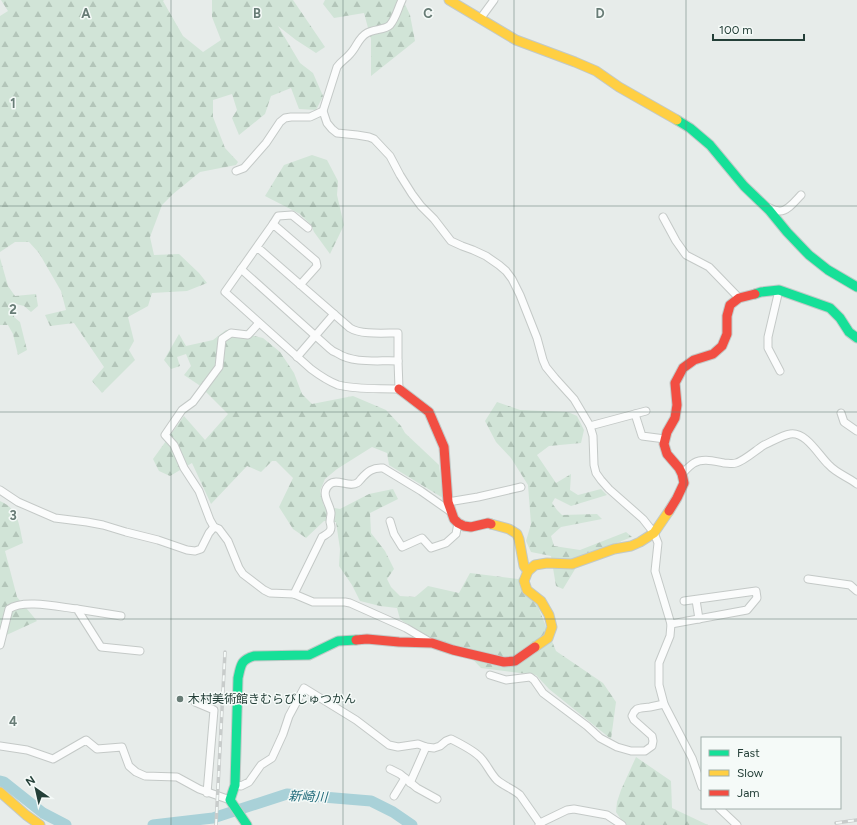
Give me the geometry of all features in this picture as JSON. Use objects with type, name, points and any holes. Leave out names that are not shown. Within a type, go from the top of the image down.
[{"type":"street","points":[[402,0],[395,18],[387,28],[372,30],[365,34],[359,39],[349,55],[340,61],[332,79],[323,111],[327,123],[334,132],[370,137],[374,140],[390,156],[412,194],[451,241],[486,256],[506,271],[512,279],[537,338],[546,367],[554,378],[574,399],[590,426],[593,436],[594,465],[596,473],[610,489],[643,519],[654,533],[658,543],[655,571],[671,624],[670,636],[659,664],[659,685],[664,704],[692,758],[701,784]]},
{"type":"street","points":[[449,0],[516,40],[596,71],[690,128],[710,145],[744,186],[769,210],[809,255],[839,278],[857,288]]},
{"type":"street","points":[[480,18],[494,0]]},
{"type":"street","points":[[236,171],[244,168],[266,143],[280,122],[285,118],[310,117],[323,111]]},
{"type":"street","points":[[769,210],[770,208],[778,212],[783,211],[801,195]]},
{"type":"street","points":[[308,228],[292,215],[278,216],[225,292],[296,356],[323,378],[338,384],[353,387],[399,389],[429,412],[444,447],[448,502],[454,519],[464,526],[471,527],[488,523],[509,529],[517,534],[524,566],[528,571]]},
{"type":"street","points":[[663,217],[676,241],[686,255],[709,268],[739,298]]},
{"type":"street","points":[[273,224],[316,261],[317,266],[300,284]]},
{"type":"street","points":[[257,247],[353,330],[360,332],[398,333],[399,389]]},
{"type":"street","points":[[241,269],[337,354],[360,360],[398,361]]},
{"type":"street","points":[[779,290],[768,337],[768,348],[780,371]]},
{"type":"street","points":[[259,323],[248,335],[231,333],[222,339],[219,367],[193,402],[182,410],[165,435],[174,445],[184,468],[199,491],[214,527],[219,529],[228,541],[243,574],[255,584],[270,593],[294,594],[313,602],[350,603],[406,628],[432,643],[453,650],[504,662],[515,661],[548,638],[552,626],[549,615],[541,601],[527,590],[524,581],[528,571],[535,565],[547,562],[572,564],[614,549],[631,546],[640,542],[654,533],[677,498],[684,483],[682,474],[667,454],[664,444],[664,439],[675,418],[677,405],[675,383],[683,368],[694,360],[713,354],[722,346],[727,334],[727,316],[730,305],[739,298],[761,292],[779,290],[830,308],[840,318],[849,332],[857,338]]},
{"type":"street","points":[[296,356],[334,314]]},
{"type":"street","points":[[590,426],[646,411]]},
{"type":"street","points":[[841,412],[844,422],[857,431]]},
{"type":"street","points":[[635,414],[642,436],[664,439]]},
{"type":"street","points":[[682,474],[693,464],[706,460],[736,464],[763,446],[788,434],[794,433],[813,446],[830,467],[857,484]]},
{"type":"street","points":[[294,594],[322,537],[330,532],[332,528],[330,523],[331,512],[325,498],[325,492],[330,483],[334,482],[351,485],[357,484],[366,474],[377,468],[383,468],[421,491],[451,512]]},
{"type":"street","points":[[448,502],[478,497],[520,486]]},
{"type":"street","points":[[0,490],[18,502],[55,518],[87,522],[158,540],[187,550],[195,551],[201,549],[209,533],[214,527]]},
{"type":"street","points":[[390,521],[394,534],[402,547],[422,538],[431,548],[446,543],[456,534],[458,523]]},
{"type":"street","points":[[808,579],[850,585],[857,591]]},
{"type":"street","points":[[671,624],[747,610],[757,598],[756,591],[684,601]]},
{"type":"street","points":[[696,600],[699,619]]},
{"type":"street","points":[[0,644],[9,609],[21,604],[40,604],[121,616]]},
{"type":"street","points":[[77,609],[101,647],[140,651]]},
{"type":"street","points":[[231,802],[235,785],[238,678],[242,663],[249,657],[263,655],[309,655],[338,641],[367,639],[432,643]]},
{"type":"street","points":[[490,675],[506,680],[530,677],[534,680],[543,693],[587,726],[600,738],[631,751],[645,751],[652,746],[653,741],[652,736],[634,720],[632,716],[634,712],[637,709],[664,704]]},
{"type":"street","points":[[235,785],[241,786],[249,782],[261,765],[272,758],[289,716],[304,688],[356,720],[389,745],[398,747],[418,744],[434,748],[451,739],[479,755],[502,784],[516,791],[520,795],[540,824],[567,810],[574,809],[606,815],[622,825]]},
{"type":"street","points":[[195,702],[214,710],[207,793]]},
{"type":"street","points":[[0,746],[27,750],[53,759],[86,740],[97,749],[122,747],[129,766],[136,772],[145,776],[176,777],[207,793],[231,802],[247,825]]},
{"type":"street","points":[[394,796],[408,780],[426,747]]},
{"type":"street","points":[[390,769],[400,774],[417,788],[437,799]]},
{"type":"street","points":[[0,793],[40,825]]},
{"type":"street","points":[[720,809],[737,825]]},
{"type":"green space","points":[[1,0],[164,0],[163,1],[183,36],[203,52],[221,40],[212,17],[212,0],[293,0],[325,47],[316,53],[278,26],[300,63],[313,73],[323,96],[316,110],[299,109],[291,88],[271,96],[265,114],[239,135],[232,118],[237,110],[232,94],[213,100],[213,117],[225,148],[238,162],[236,165],[200,172],[173,194],[162,205],[150,237],[154,255],[179,254],[207,283],[187,291],[152,293],[148,306],[128,317],[134,341],[129,350],[135,360],[102,393],[92,381],[104,367],[74,323],[50,326],[45,315],[66,310],[61,291],[39,253],[29,242],[15,242],[0,252],[0,16],[8,11]]},
{"type":"green space","points":[[325,0],[403,0],[410,15],[415,41],[371,76],[371,39],[364,13],[334,18],[323,4]]},
{"type":"green space","points":[[312,155],[327,160],[338,181],[337,195],[344,225],[330,254],[314,232],[311,225],[300,214],[265,196],[284,165]]},
{"type":"green space","points":[[0,258],[8,286],[15,296],[36,294],[38,306],[31,312],[24,306],[16,304],[14,317],[20,322],[27,350],[18,355],[13,334],[8,325],[0,325]]},
{"type":"green space","points":[[226,330],[263,338],[280,352],[294,373],[302,394],[312,404],[353,396],[386,410],[401,426],[405,433],[439,465],[443,498],[389,465],[387,453],[372,447],[337,469],[325,479],[320,491],[324,506],[340,509],[369,494],[393,489],[398,499],[370,513],[371,533],[385,551],[394,569],[387,579],[391,587],[400,596],[415,597],[428,586],[459,593],[470,573],[518,579],[523,575],[532,592],[556,651],[603,683],[616,702],[611,739],[549,689],[536,675],[481,668],[462,648],[432,638],[409,626],[400,619],[397,608],[360,601],[352,585],[339,566],[340,549],[336,522],[324,521],[306,538],[293,529],[279,507],[293,478],[276,461],[272,461],[261,472],[247,466],[211,504],[192,463],[170,476],[159,471],[153,459],[184,416],[205,440],[228,414],[199,385],[184,375],[191,366],[186,354],[177,357],[180,366],[171,369],[164,360],[179,334],[186,346],[213,340]]},
{"type":"green space","points":[[497,402],[520,410],[568,412],[577,416],[584,430],[581,443],[549,446],[537,455],[556,483],[571,474],[570,490],[578,495],[601,489],[607,495],[571,506],[555,498],[552,503],[562,515],[597,514],[602,519],[561,527],[551,536],[554,546],[580,550],[626,532],[632,537],[583,556],[563,589],[556,586],[551,556],[531,552],[526,541],[531,524],[528,485],[511,458],[496,442],[485,421]]},
{"type":"green space","points":[[0,501],[11,508],[15,513],[23,543],[5,551],[17,597],[37,621],[0,638]]},
{"type":"green space","points":[[636,757],[671,781],[672,808],[708,825],[624,824],[616,812],[617,802]]},
{"type":"waterway","name":"新崎川","points":[[0,781],[4,782],[43,813],[66,825]]},
{"type":"waterway","name":"新崎川","points":[[153,825],[213,818],[287,794],[371,801],[393,812],[412,825]]},
{"type":"railway","points":[[216,825],[225,652]]},
{"type":"railway","points":[[836,823],[857,820]]},
{"type":"traffic: fast","points":[[677,120],[690,128],[710,145],[744,186],[769,210],[809,255],[828,270],[857,287]]},
{"type":"traffic: fast","points":[[755,294],[779,290],[830,308],[840,318],[849,332],[857,338]]},
{"type":"traffic: fast","points":[[247,825],[230,800],[235,785],[238,678],[242,664],[246,659],[254,656],[309,655],[338,641],[356,640]]},
{"type":"traffic: slow","points":[[449,0],[516,40],[596,71],[619,87],[677,120]]},
{"type":"traffic: slow","points":[[535,647],[548,638],[552,627],[549,615],[541,601],[527,590],[524,581],[528,571],[535,565],[547,563],[572,564],[614,549],[631,546],[654,533],[669,511]]},
{"type":"traffic: slow","points":[[491,524],[509,529],[517,534],[524,566],[528,571]]},
{"type":"traffic: slow","points":[[0,792],[40,825]]},
{"type":"traffic: jam","points":[[669,511],[684,483],[679,468],[667,454],[664,444],[667,432],[675,418],[677,405],[675,383],[683,368],[694,360],[713,354],[722,346],[727,334],[727,316],[730,305],[739,298],[755,294]]},
{"type":"traffic: jam","points":[[399,389],[429,412],[444,447],[448,502],[454,519],[464,526],[471,527],[488,523],[491,524]]},
{"type":"traffic: jam","points":[[356,640],[367,639],[432,643],[453,650],[504,662],[515,661],[535,647]]},
{"type":"place","name":"木村美術館きむらびじゅつかん","points":[[180,699]]}]
